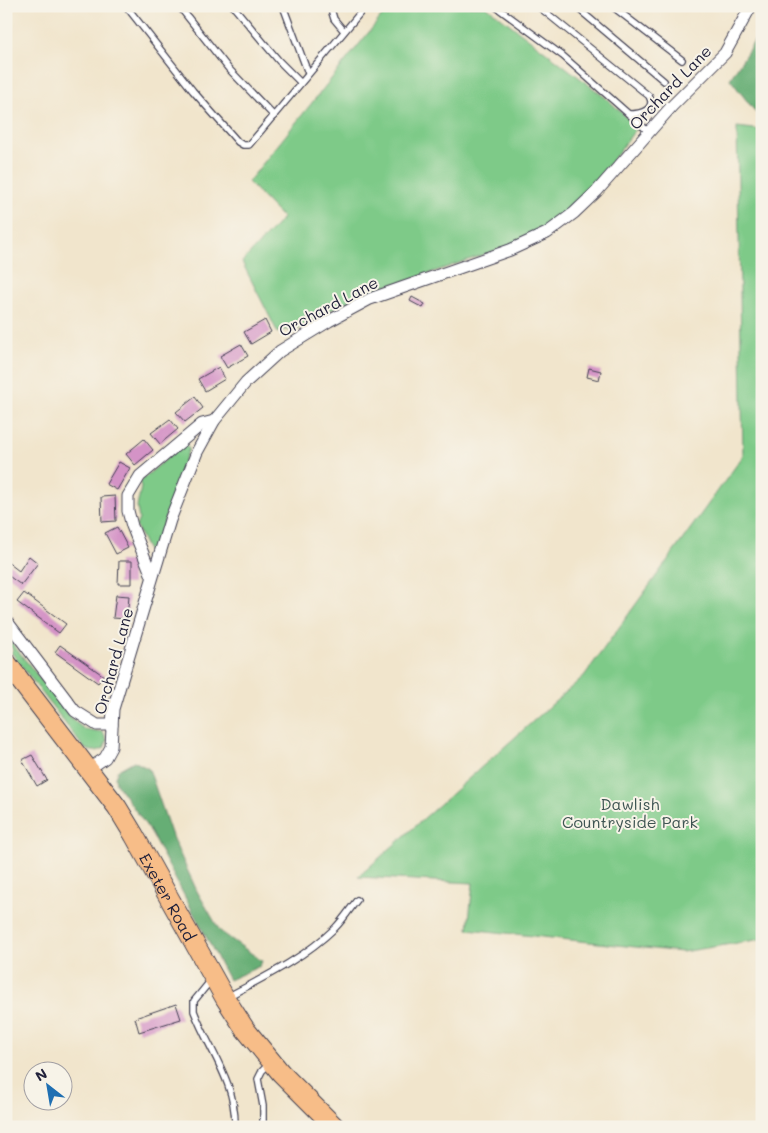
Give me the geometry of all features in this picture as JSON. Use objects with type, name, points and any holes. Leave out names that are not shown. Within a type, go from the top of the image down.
[{"type":"main road","name":"Exeter Road","points":[[6,662],[117,807],[225,998],[245,1029],[271,1061],[335,1127]]},
{"type":"street","name":"Orchard Lane","points":[[89,769],[109,753],[113,709],[170,520],[197,452],[214,421],[246,382],[280,351],[329,321],[374,297],[510,250],[547,233],[574,213],[597,191],[649,132],[725,53],[751,6]]},
{"type":"street","points":[[152,576],[132,526],[128,511],[128,496],[140,476],[202,424],[214,421]]},
{"type":"street","points":[[6,620],[75,711],[97,725],[112,725]]},
{"type":"lane","points":[[126,6],[193,91],[238,142],[243,145],[249,145],[274,116],[300,82],[360,13],[361,6]]},
{"type":"lane","points":[[179,6],[228,68],[274,116]]},
{"type":"lane","points":[[233,6],[279,61],[300,82]]},
{"type":"lane","points":[[283,6],[308,73]]},
{"type":"lane","points":[[330,6],[334,19],[344,31]]},
{"type":"lane","points":[[495,6],[563,56],[649,132]]},
{"type":"lane","points":[[538,6],[649,96],[652,101],[651,106],[647,110],[629,114]]},
{"type":"lane","points":[[575,6],[664,81]]},
{"type":"lane","points":[[612,6],[682,60]]},
{"type":"lane","points":[[225,998],[308,952],[336,927],[357,900]]},
{"type":"lane","points":[[213,977],[194,1001],[194,1011],[225,1073],[232,1094],[235,1127]]},
{"type":"lane","points":[[263,1127],[263,1106],[258,1079],[271,1061]]},
{"type":"green space","points":[[390,6],[486,6],[606,98],[637,127],[584,195],[554,222],[512,245],[410,280],[377,288],[291,332],[286,329],[278,333],[242,262],[283,218],[248,182]]},
{"type":"green space","points":[[762,29],[762,118],[730,79]]},
{"type":"green space","name":"Dawlish Countryside Park","points":[[737,127],[762,130],[762,939],[682,952],[468,929],[473,883],[358,877],[584,676],[743,456]]},
{"type":"green space","points":[[183,445],[186,445],[189,449],[154,552],[149,553],[136,526],[139,519],[137,507],[141,487],[140,481]]},
{"type":"green space","points":[[6,636],[75,722],[84,729],[103,732],[107,740],[104,748],[94,751],[84,748],[11,652],[13,650],[10,646],[6,647]]},
{"type":"green space","points":[[134,761],[149,769],[173,839],[197,891],[220,931],[262,961],[260,966],[229,980],[150,831],[116,783],[115,777],[118,770]]},
{"type":"building","points":[[412,297],[425,304],[423,308],[410,301]]},
{"type":"building","points":[[265,320],[271,332],[251,344],[244,332]]},
{"type":"building","points":[[241,344],[248,356],[227,368],[220,356]]},
{"type":"building","points":[[219,367],[225,379],[205,391],[198,379]]},
{"type":"building","points":[[589,368],[601,371],[599,380],[587,377]]},
{"type":"building","points":[[195,397],[203,408],[185,422],[176,412]]},
{"type":"building","points":[[170,419],[178,429],[160,444],[151,433]]},
{"type":"building","points":[[144,439],[153,450],[135,465],[126,454]]},
{"type":"building","points":[[119,462],[130,468],[117,490],[106,484]]},
{"type":"building","points":[[115,496],[116,521],[102,522],[101,497]]},
{"type":"building","points":[[117,527],[128,548],[116,554],[105,533]]},
{"type":"building","points":[[29,556],[38,563],[21,585],[6,574],[6,561],[19,571]]},
{"type":"building","points":[[119,561],[132,561],[132,584],[118,584]]},
{"type":"building","points":[[24,593],[66,624],[59,633],[17,602]]},
{"type":"building","points":[[116,595],[129,596],[127,619],[113,618]]},
{"type":"building","points":[[60,645],[104,676],[98,683],[55,652]]},
{"type":"building","points":[[32,755],[47,780],[37,786],[22,760]]},
{"type":"building","points":[[176,1004],[181,1019],[139,1032],[135,1018]]}]
